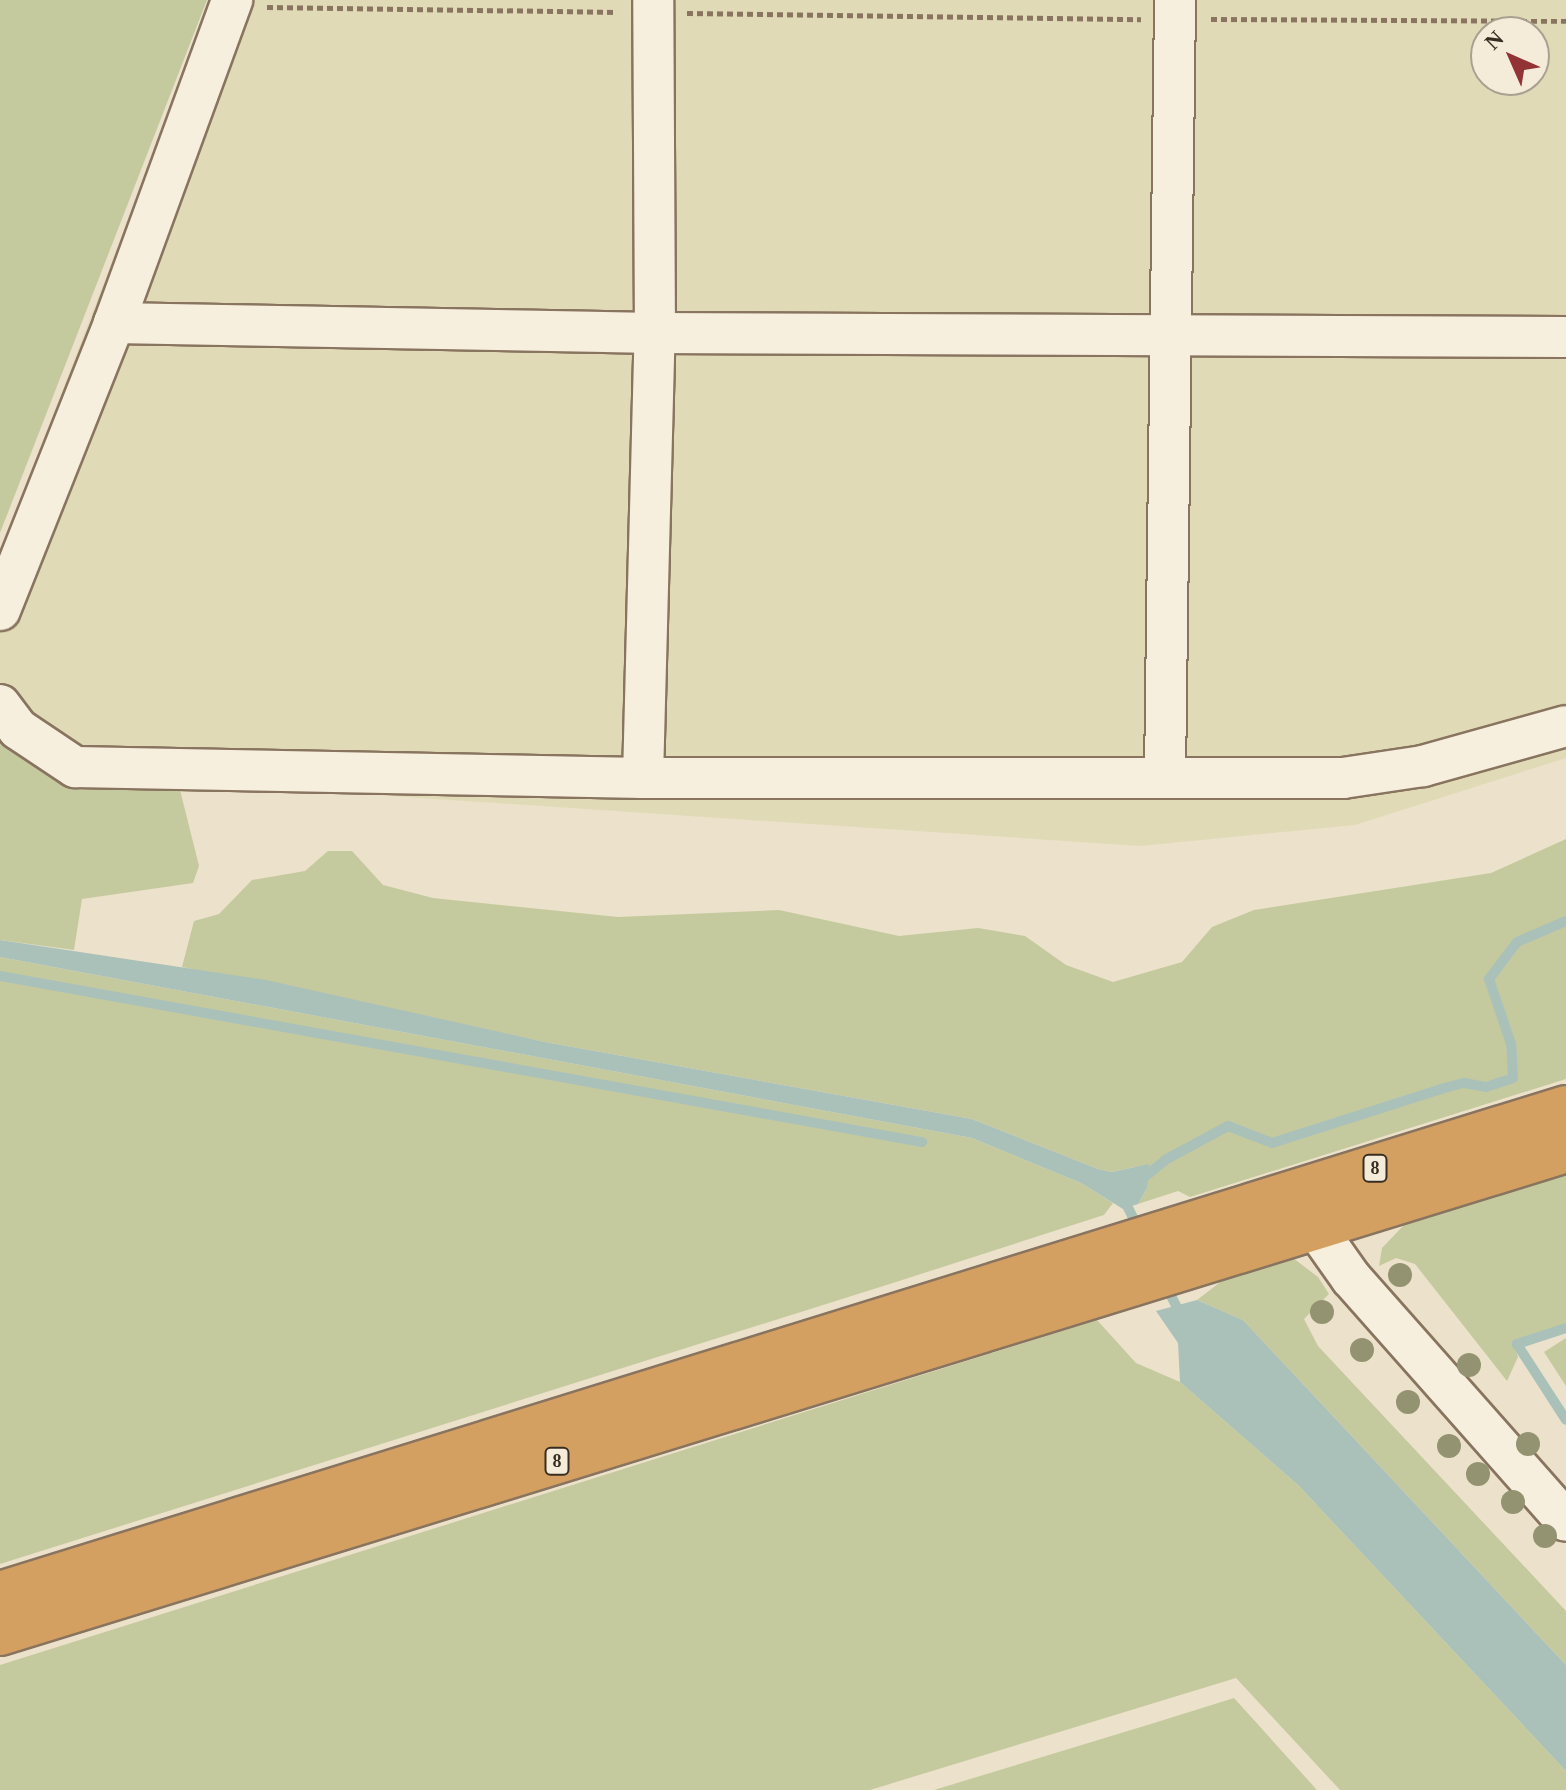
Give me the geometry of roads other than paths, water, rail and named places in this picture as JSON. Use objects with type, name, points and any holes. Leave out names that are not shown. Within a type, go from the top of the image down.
[{"type":"highway","name":"8","points":[[0,1594],[1189,1246],[1566,1108]]},
{"type":"highway","name":"8","points":[[1189,1246],[1315,1227],[1566,1150]]},
{"type":"highway","name":"8","points":[[0,1633],[1108,1271]]},
{"type":"street","points":[[0,610],[114,323],[231,3]]},
{"type":"street","points":[[643,778],[655,333],[653,6]]},
{"type":"street","points":[[1165,776],[1175,10]]},
{"type":"street","points":[[114,323],[655,333],[1566,337]]},
{"type":"street","points":[[0,705],[26,736],[75,767],[643,778],[1343,778],[1423,766],[1566,726]]},
{"type":"street","points":[[1315,1227],[1351,1278],[1566,1521]]},
{"type":"water","points":[[0,940],[266,980],[545,1042],[972,1119],[1098,1169],[1112,1172],[1149,1164],[1147,1188],[1138,1204],[1123,1209],[1081,1183],[972,1138],[0,957]]},
{"type":"water","points":[[1197,1300],[1243,1320],[1566,1665],[1566,1771],[1298,1485],[1180,1382],[1178,1343],[1156,1311]]},
{"type":"waterway","points":[[1137,1183],[1165,1160],[1228,1126],[1272,1143],[1441,1089],[1464,1083],[1486,1087],[1513,1078],[1511,1044],[1489,979],[1517,942],[1566,921]]},
{"type":"waterway","points":[[0,976],[922,1142]]},
{"type":"waterway","points":[[1122,1196],[1138,1228]]},
{"type":"waterway","points":[[1166,1286],[1182,1318]]},
{"type":"waterway","points":[[1566,1328],[1517,1344],[1566,1420]]}]
